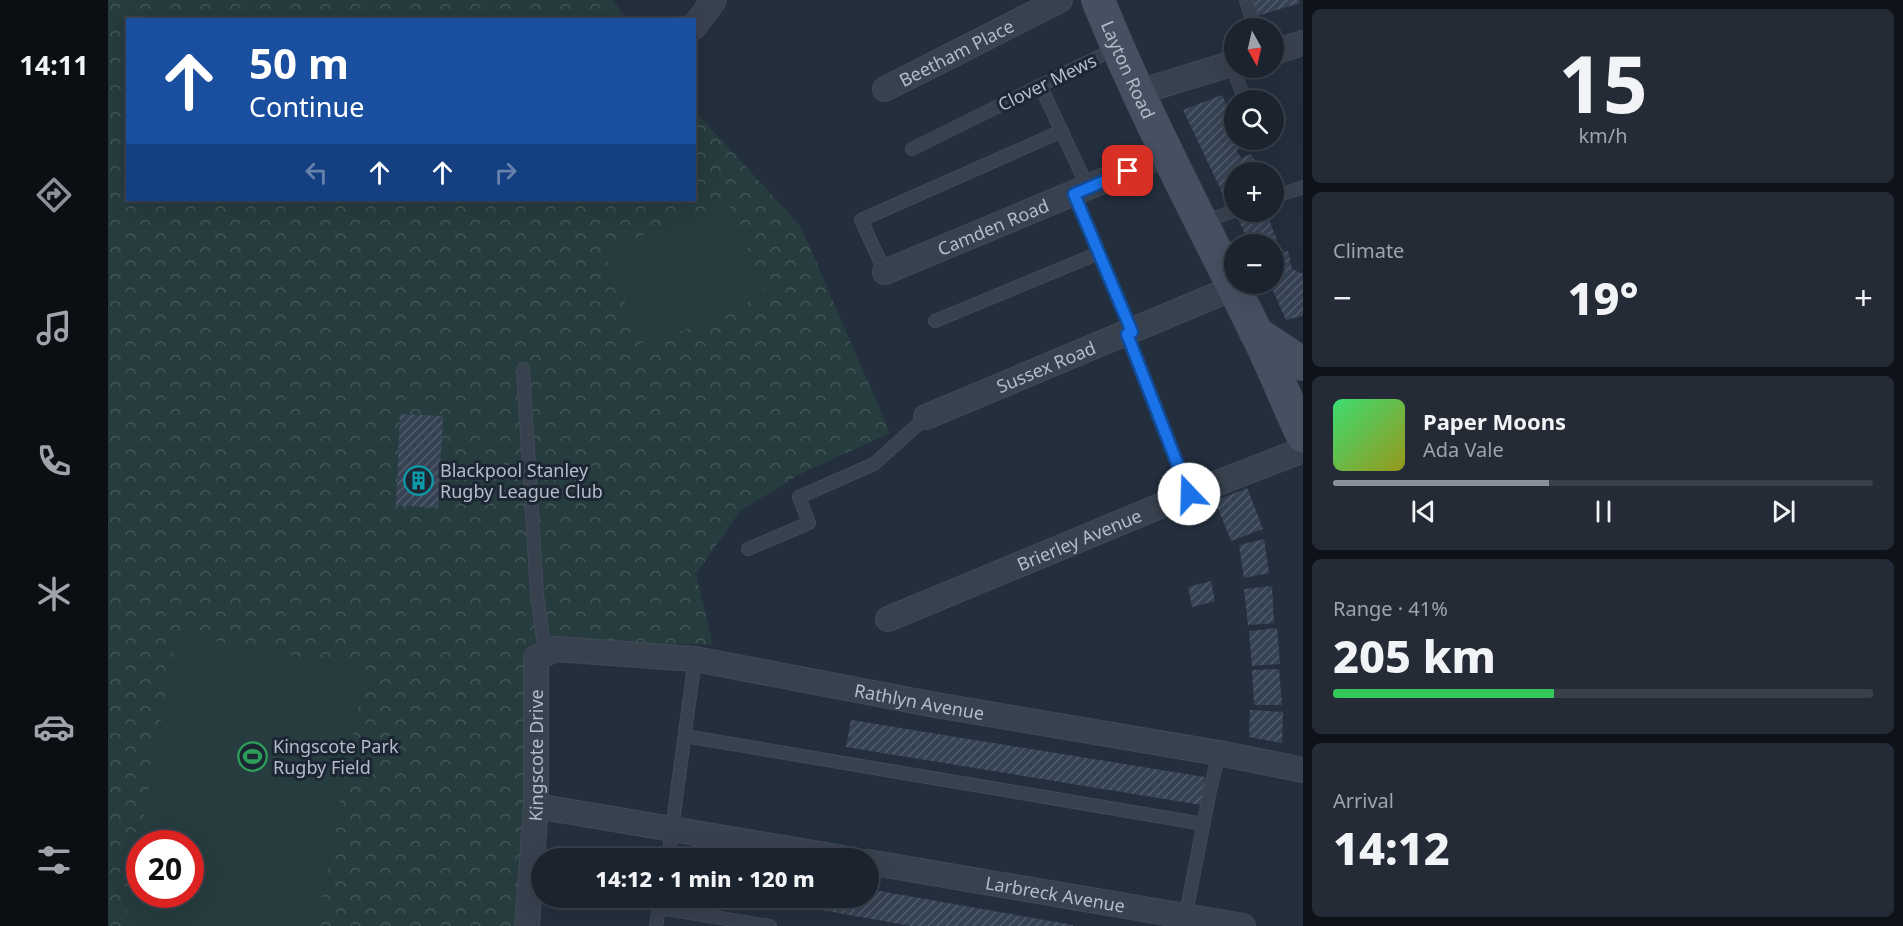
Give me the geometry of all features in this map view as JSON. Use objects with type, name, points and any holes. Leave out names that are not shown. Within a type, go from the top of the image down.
[{"type":"street","points":[[696,24],[714,0]]},
{"type":"street","name":"Beetham Place","points":[[885,89],[1060,0]]},
{"type":"street","name":"Layton Road","points":[[1098,0],[1117,48],[1224,269]]},
{"type":"street","points":[[1284,49],[1303,43]]},
{"type":"street","points":[[1139,92],[1224,67]]},
{"type":"street","name":"Camden Road","points":[[885,272],[1167,154]]},
{"type":"street","name":"Sussex Road","points":[[926,417],[1224,292]]},
{"type":"street","name":"Layton Road","points":[[1236,294],[1303,436]]},
{"type":"street","name":"Layton Road","points":[[1256,333],[1303,364]]},
{"type":"street","name":"Brierley Avenue","points":[[888,618],[1189,494],[1303,450]]},
{"type":"street","name":"Rathlyn Avenue","points":[[540,656],[556,649],[695,659],[930,704],[1219,753],[1303,770]]},
{"type":"street","name":"Kingscote Drive","points":[[527,926],[536,806],[540,656]]},
{"type":"street","points":[[536,806],[783,848]]},
{"type":"street","name":"Larbreck Avenue","points":[[879,864],[1185,921],[1243,926]]},
{"type":"lane","points":[[1246,0],[1252,18]]},
{"type":"lane","name":"Clover Mews","points":[[912,149],[1117,48]]},
{"type":"lane","points":[[1040,85],[1062,131],[1100,253],[1189,494]]},
{"type":"lane","points":[[885,272],[861,220],[1062,131]]},
{"type":"lane","points":[[1284,194],[1303,187]]},
{"type":"lane","points":[[1201,222],[1224,214]]},
{"type":"lane","points":[[935,321],[1100,253]]},
{"type":"lane","points":[[523,369],[540,656]]},
{"type":"lane","points":[[747,549],[809,523],[799,497],[874,464],[926,417]]},
{"type":"lane","points":[[669,848],[695,659]]},
{"type":"lane","points":[[685,736],[1203,824]]},
{"type":"lane","points":[[1185,921],[1219,753]]},
{"type":"lane","points":[[656,926],[659,908]]},
{"type":"lane","points":[[688,908],[770,926]]},
{"type":"green space","points":[[108,0],[613,0],[625,18],[126,18],[126,201],[696,201],[696,112],[801,227],[890,433],[800,474],[740,511],[696,574],[713,645],[553,640],[528,652],[523,664],[528,757],[518,926],[108,926]]},
{"type":"green space","points":[[728,201],[766,294],[645,347],[603,252]]},
{"type":"green space","name":"Kingscote Park Rugby Field","points":[[177,634],[365,669],[317,926],[124,926],[127,908],[204,908],[204,830],[141,830]]},
{"type":"building","points":[[1251,0],[1299,0],[1300,3],[1257,16]]},
{"type":"building","points":[[1222,95],[1224,100],[1224,150],[1236,150],[1241,158],[1251,154],[1255,162],[1224,162],[1224,196],[1183,110]]},
{"type":"building","points":[[1239,222],[1270,222],[1275,234],[1245,234]]},
{"type":"building","points":[[1288,251],[1292,269],[1303,274],[1303,316],[1286,320],[1274,294],[1284,294],[1284,252]]},
{"type":"building","name":"Blackpool Stanley Rugby League Club","points":[[400,414],[443,416],[438,508],[396,505]]},
{"type":"building","points":[[1247,488],[1263,529],[1231,541],[1215,501]]},
{"type":"building","points":[[1264,539],[1269,573],[1244,578],[1239,545]]},
{"type":"building","points":[[1211,581],[1215,601],[1192,607],[1188,587]]},
{"type":"building","points":[[1272,586],[1274,623],[1248,625],[1244,589]]},
{"type":"building","points":[[1277,628],[1280,664],[1252,666],[1249,631]]},
{"type":"building","points":[[1279,669],[1282,705],[1254,705],[1252,670]]},
{"type":"building","points":[[1250,710],[1283,712],[1282,743],[1249,737]]},
{"type":"building","points":[[851,720],[1205,777],[1201,805],[846,747]]},
{"type":"building","points":[[879,891],[1073,925],[1073,926],[911,926],[809,908],[879,908]]},
{"type":"place","name":"Blackpool Stanley Rugby League Club","points":[[419,480]]},
{"type":"place","name":"Kingscote Park Rugby Field","points":[[252,756]]},
{"type":"route","points":[[1128,171],[1074,194],[1132,332],[1127,334],[1189,494]]}]
